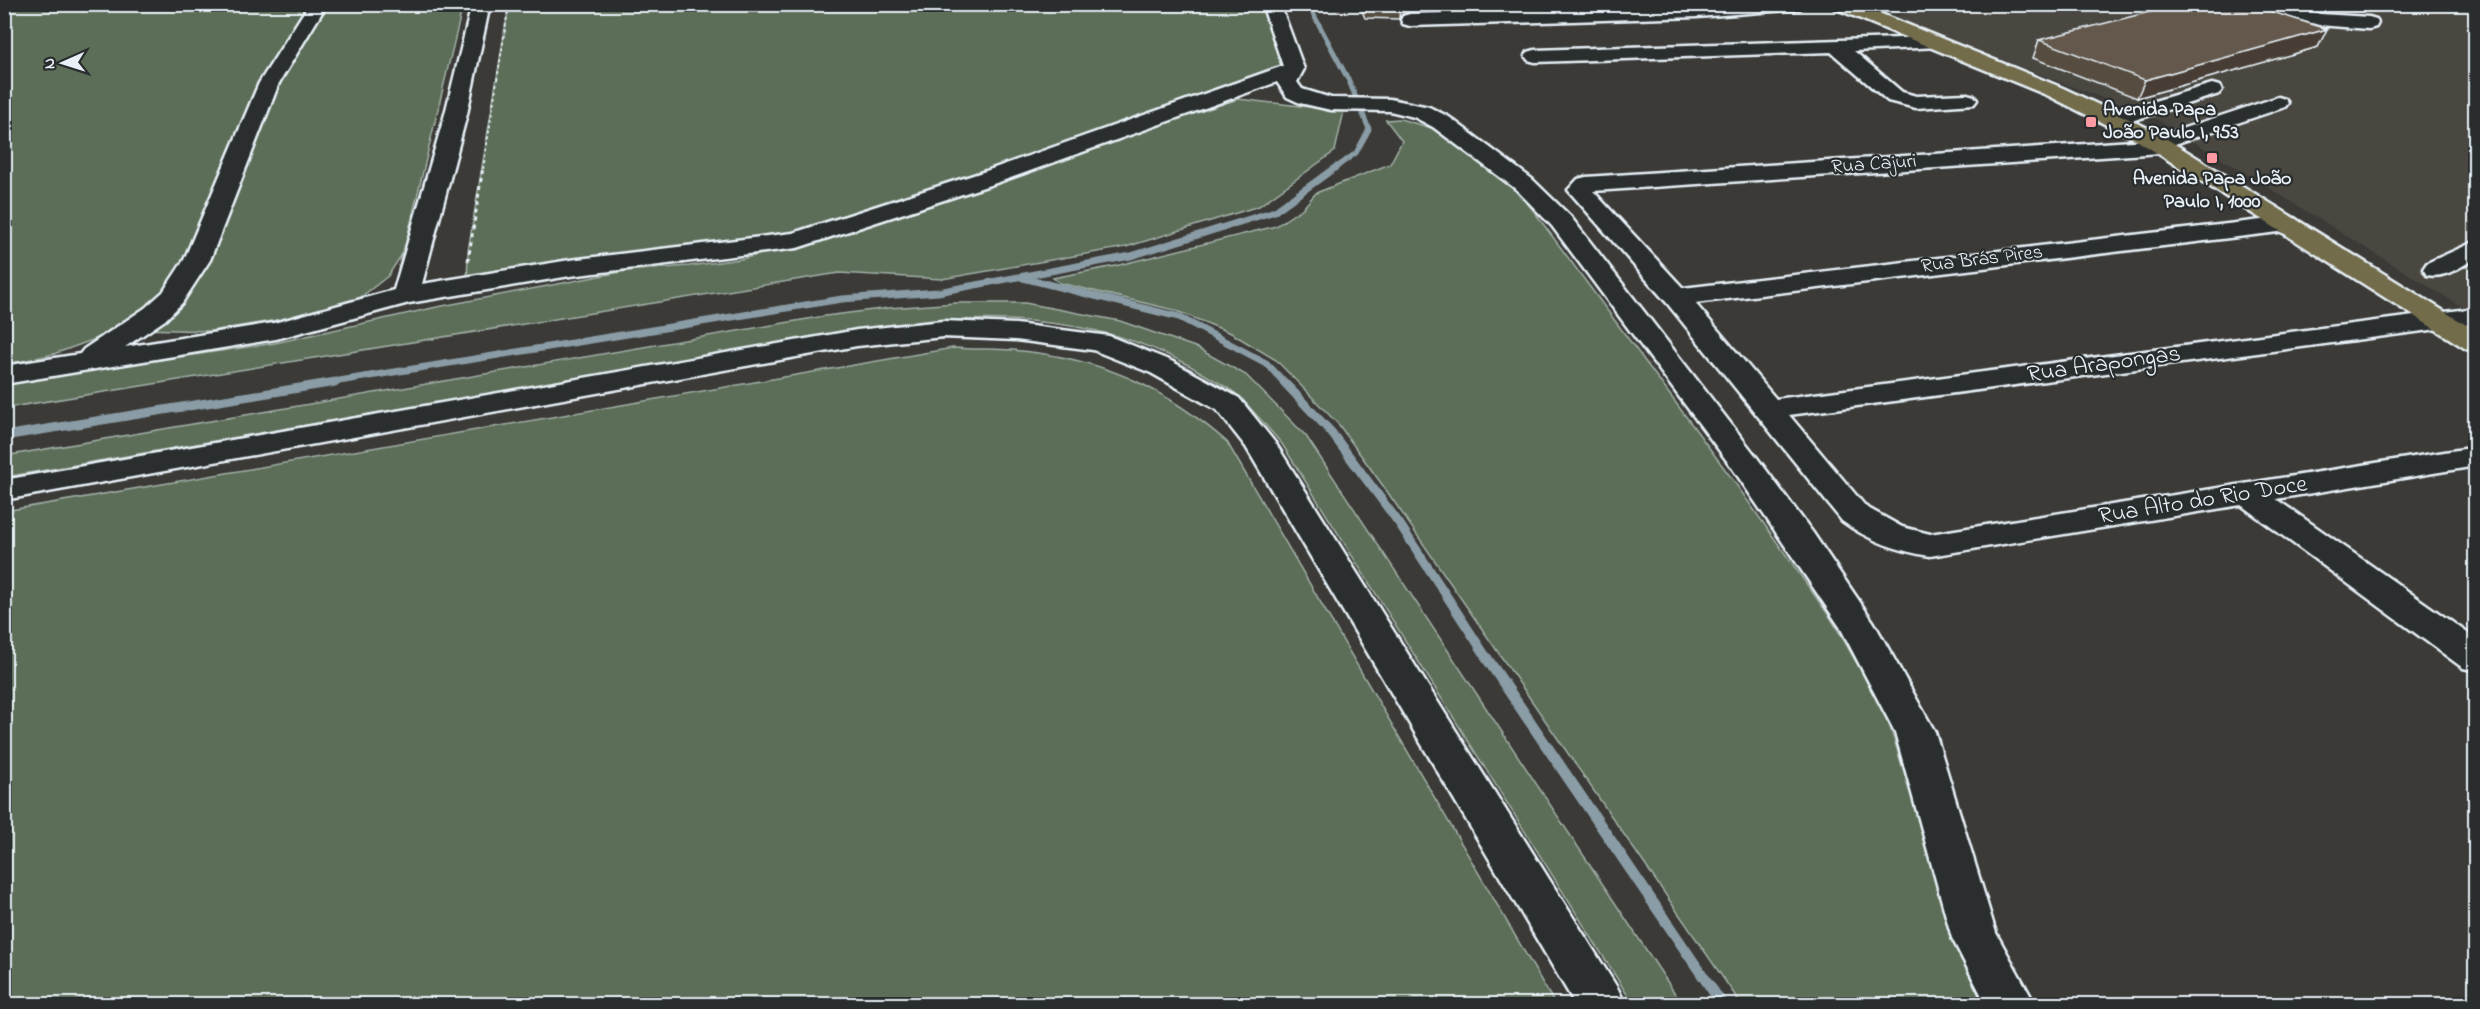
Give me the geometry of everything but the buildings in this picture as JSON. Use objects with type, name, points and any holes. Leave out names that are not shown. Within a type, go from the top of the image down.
[{"type":"main road","points":[[1840,4],[2056,92],[2115,120],[2159,144],[2475,343]]},
{"type":"street","points":[[87,360],[155,314],[173,297],[196,260],[269,83],[318,4]]},
{"type":"street","points":[[406,295],[456,114],[481,4]]},
{"type":"street","points":[[1271,4],[1294,69],[1287,82],[1294,93],[1307,99],[1331,104],[1390,105],[1421,112],[1441,122],[1524,184],[1561,221],[1801,541],[1856,623],[1915,732],[1975,938],[2011,1005]]},
{"type":"street","points":[[1410,20],[1697,12],[1799,4]]},
{"type":"street","points":[[2264,4],[2319,19],[2369,23]]},
{"type":"street","points":[[1535,56],[1932,43]]},
{"type":"street","points":[[1836,46],[1894,97],[1916,102],[1966,100]]},
{"type":"street","points":[[4,375],[276,331],[406,295],[570,268],[796,240],[994,176],[1294,69]]},
{"type":"street","points":[[2115,120],[2212,90]]},
{"type":"street","name":"Rua Cajuri","points":[[1586,184],[2159,144],[2278,103]]},
{"type":"street","name":"Rua Alto do Rio Doce","points":[[1586,184],[1582,186],[1581,193],[1676,297],[1854,514],[1873,528],[1893,538],[1930,545],[2475,456]]},
{"type":"street","name":"Rua Brás Pires","points":[[1676,297],[2287,224]]},
{"type":"street","points":[[2436,269],[2475,248]]},
{"type":"street","name":"Rua Arapongas","points":[[1768,409],[2475,316]]},
{"type":"street","points":[[4,490],[857,338],[943,329],[1016,332],[1099,342],[1161,367],[1228,404],[1260,444],[1601,1005]]},
{"type":"street","points":[[2248,494],[2458,633],[2475,658]]},
{"type":"path","points":[[467,285],[468,251],[509,4]]},
{"type":"shaded area","points":[[1941,4],[2475,5],[2475,315],[2155,118],[1891,18]]},
{"type":"green space","points":[[4,5],[312,5],[187,261],[166,297],[109,334],[54,354],[5,365]]},
{"type":"green space","points":[[324,5],[463,5],[404,251],[388,276],[357,300],[295,317],[211,331],[141,329],[205,260],[289,64]]},
{"type":"green space","points":[[509,5],[1271,5],[1294,69],[797,240],[467,285],[468,251]]},
{"type":"green space","points":[[1238,99],[1344,111],[1335,151],[1259,206],[1126,247],[942,279],[839,273],[5,408],[4,383],[275,343],[437,307],[626,271],[741,259],[797,246]]},
{"type":"green space","points":[[1400,119],[1442,131],[1518,190],[1733,480],[1832,620],[1885,711],[1965,966],[1983,1004],[1741,1004],[1339,425],[1276,360],[1231,333],[1174,310],[1060,283],[1053,278],[1115,266],[1276,226],[1303,208],[1316,193],[1390,164],[1402,141],[1386,120]]},
{"type":"green space","points":[[956,303],[1025,303],[1120,321],[1195,347],[1246,375],[1306,436],[1682,1004],[1633,1004],[1282,444],[1231,390],[1168,355],[1131,340],[1093,330],[1014,320],[975,319],[894,324],[5,477],[5,456],[825,316]]},
{"type":"green space","points":[[953,348],[1031,352],[1087,363],[1112,371],[1136,381],[1182,407],[1227,442],[1555,1004],[5,1004],[5,511]]},
{"type":"waterway","points":[[1308,4],[1349,81],[1369,129],[1356,153],[1334,169]]},
{"type":"waterway","points":[[327,383],[842,299],[938,292],[1131,256],[1275,211],[1336,167]]},
{"type":"waterway","points":[[1023,278],[1179,317],[1266,363],[1285,383]]},
{"type":"waterway","points":[[4,436],[336,382]]},
{"type":"waterway","points":[[1284,382],[1331,432],[1399,523],[1487,658]]},
{"type":"waterway","points":[[1486,657],[1722,1004]]},
{"type":"place","name":"Avenida Papa João Paulo I, 953","points":[[2091,122]]},
{"type":"place","name":"Avenida Papa João Paulo I, 1000","points":[[2212,158]]}]
